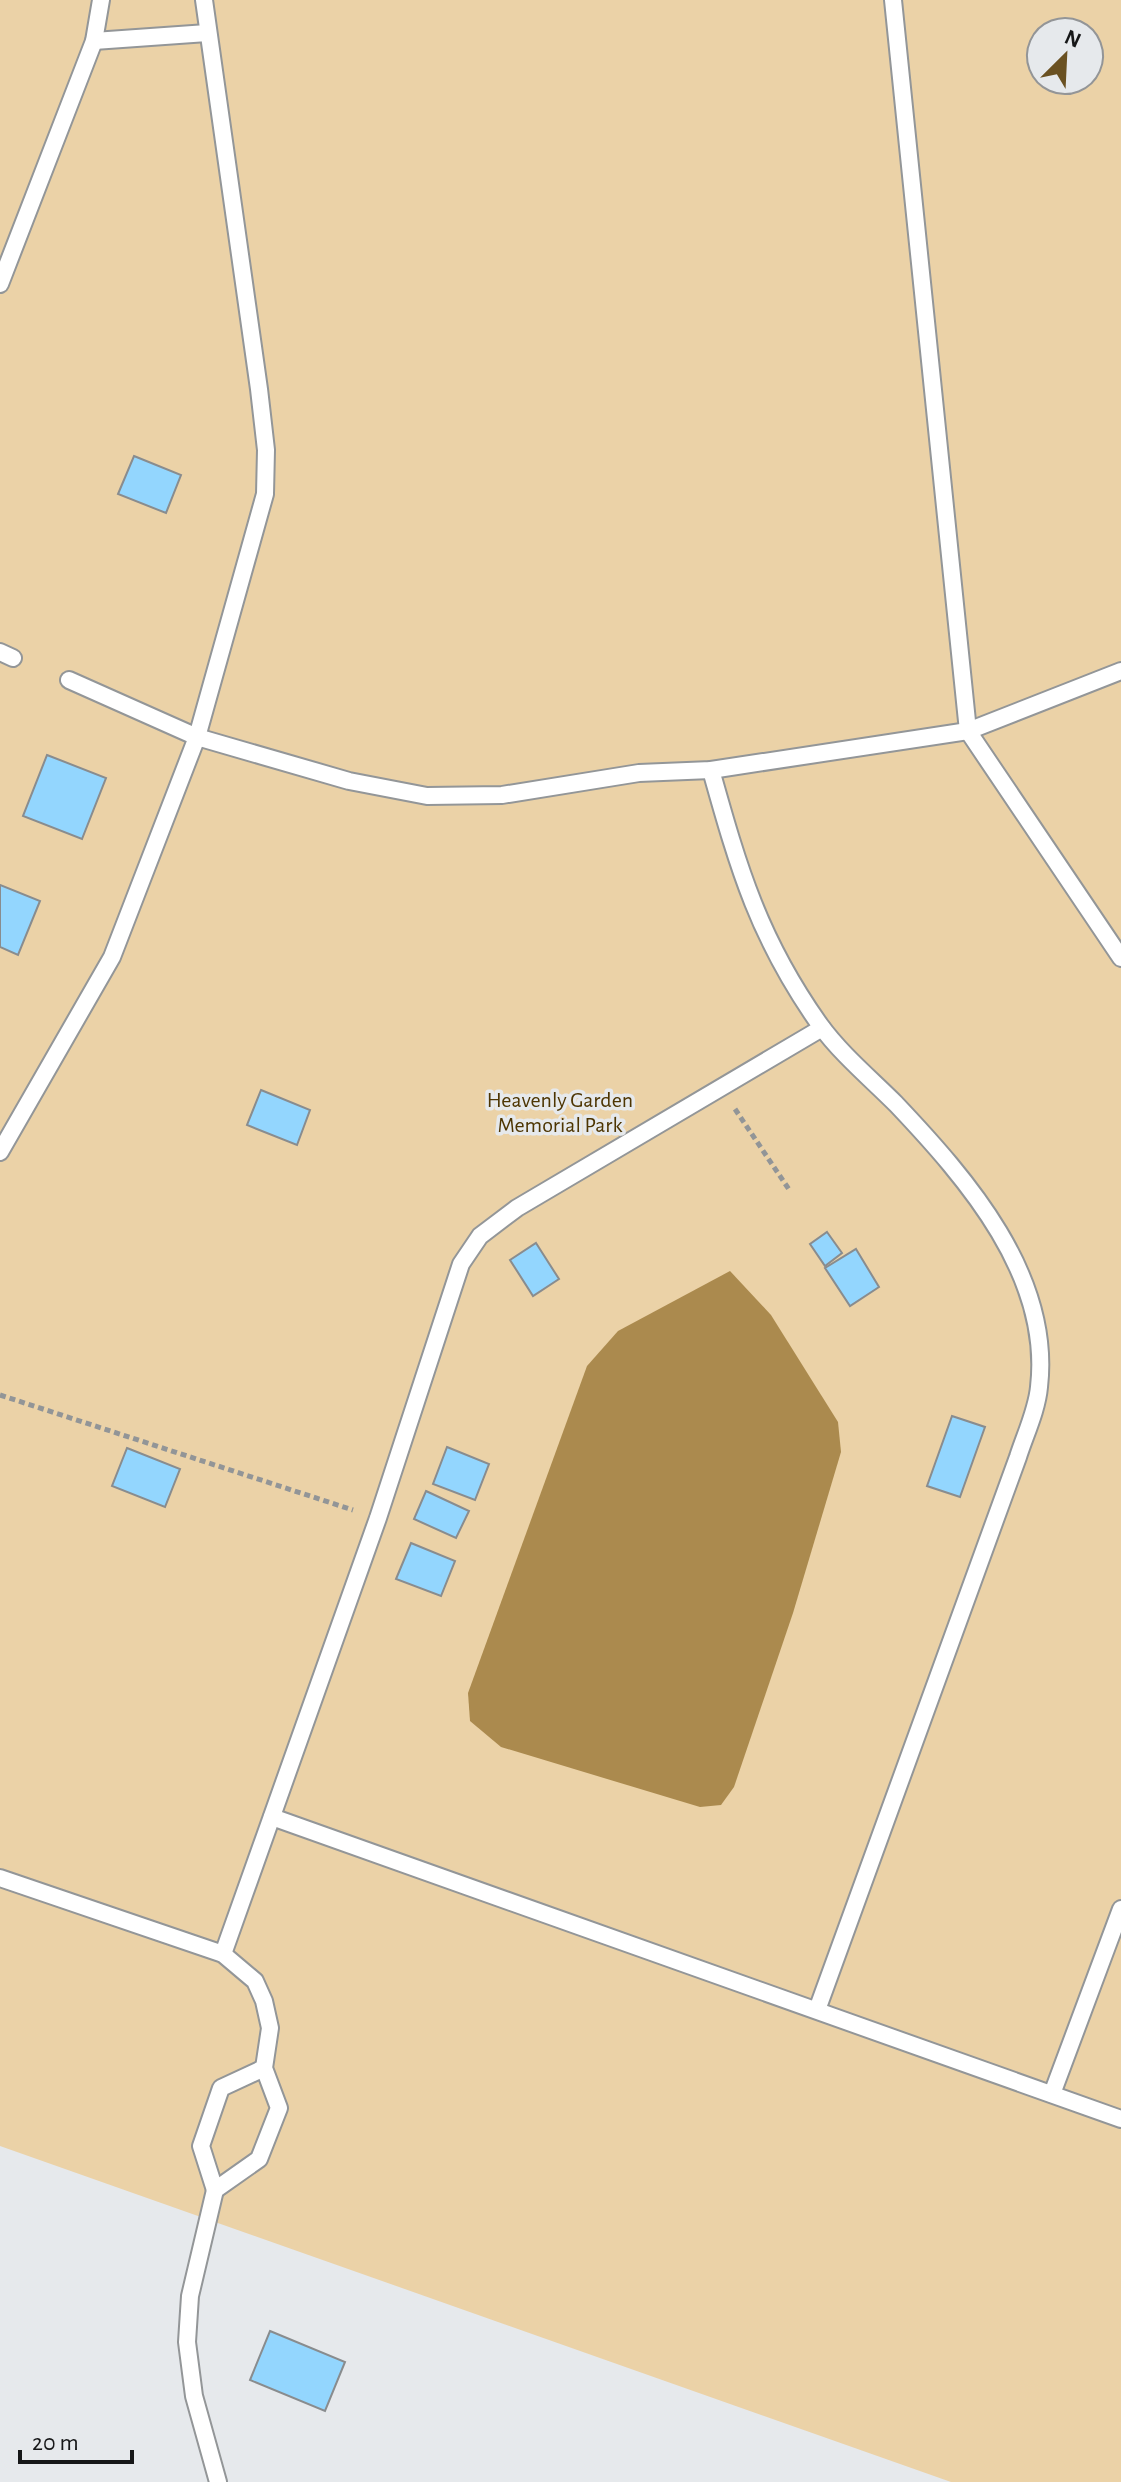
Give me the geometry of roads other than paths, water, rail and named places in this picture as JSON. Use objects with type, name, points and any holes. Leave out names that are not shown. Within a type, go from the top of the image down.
[{"type":"lane","points":[[0,284],[94,41],[101,0]]},
{"type":"lane","points":[[0,1152],[112,957],[197,737],[265,494],[266,450],[259,389],[204,0]]},
{"type":"lane","points":[[893,0],[968,731],[1121,958]]},
{"type":"lane","points":[[94,41],[207,33]]},
{"type":"lane","points":[[69,680],[197,737],[349,781],[427,796],[502,795],[639,773],[711,770],[968,731],[1121,671]]},
{"type":"lane","points":[[711,770],[743,883],[773,953],[822,1028],[917,1126],[990,1215],[1024,1281],[1040,1337],[1039,1389],[1018,1457],[817,2010]]},
{"type":"lane","points":[[223,1954],[378,1518],[461,1264],[480,1236],[517,1208],[822,1028]]},
{"type":"lane","points":[[272,1817],[1121,2119]]},
{"type":"lane","points":[[0,1878],[223,1954],[255,1981],[264,2001],[270,2028],[264,2068],[279,2108],[259,2159],[215,2190]]},
{"type":"lane","points":[[1052,2094],[1121,1909]]},
{"type":"lane","points":[[218,2482],[194,2396],[187,2342],[190,2296],[215,2190],[201,2146],[221,2088],[264,2068]]},
{"type":"park label","name":"Heavenly Garden Memorial Park","points":[[560,1112]]}]
